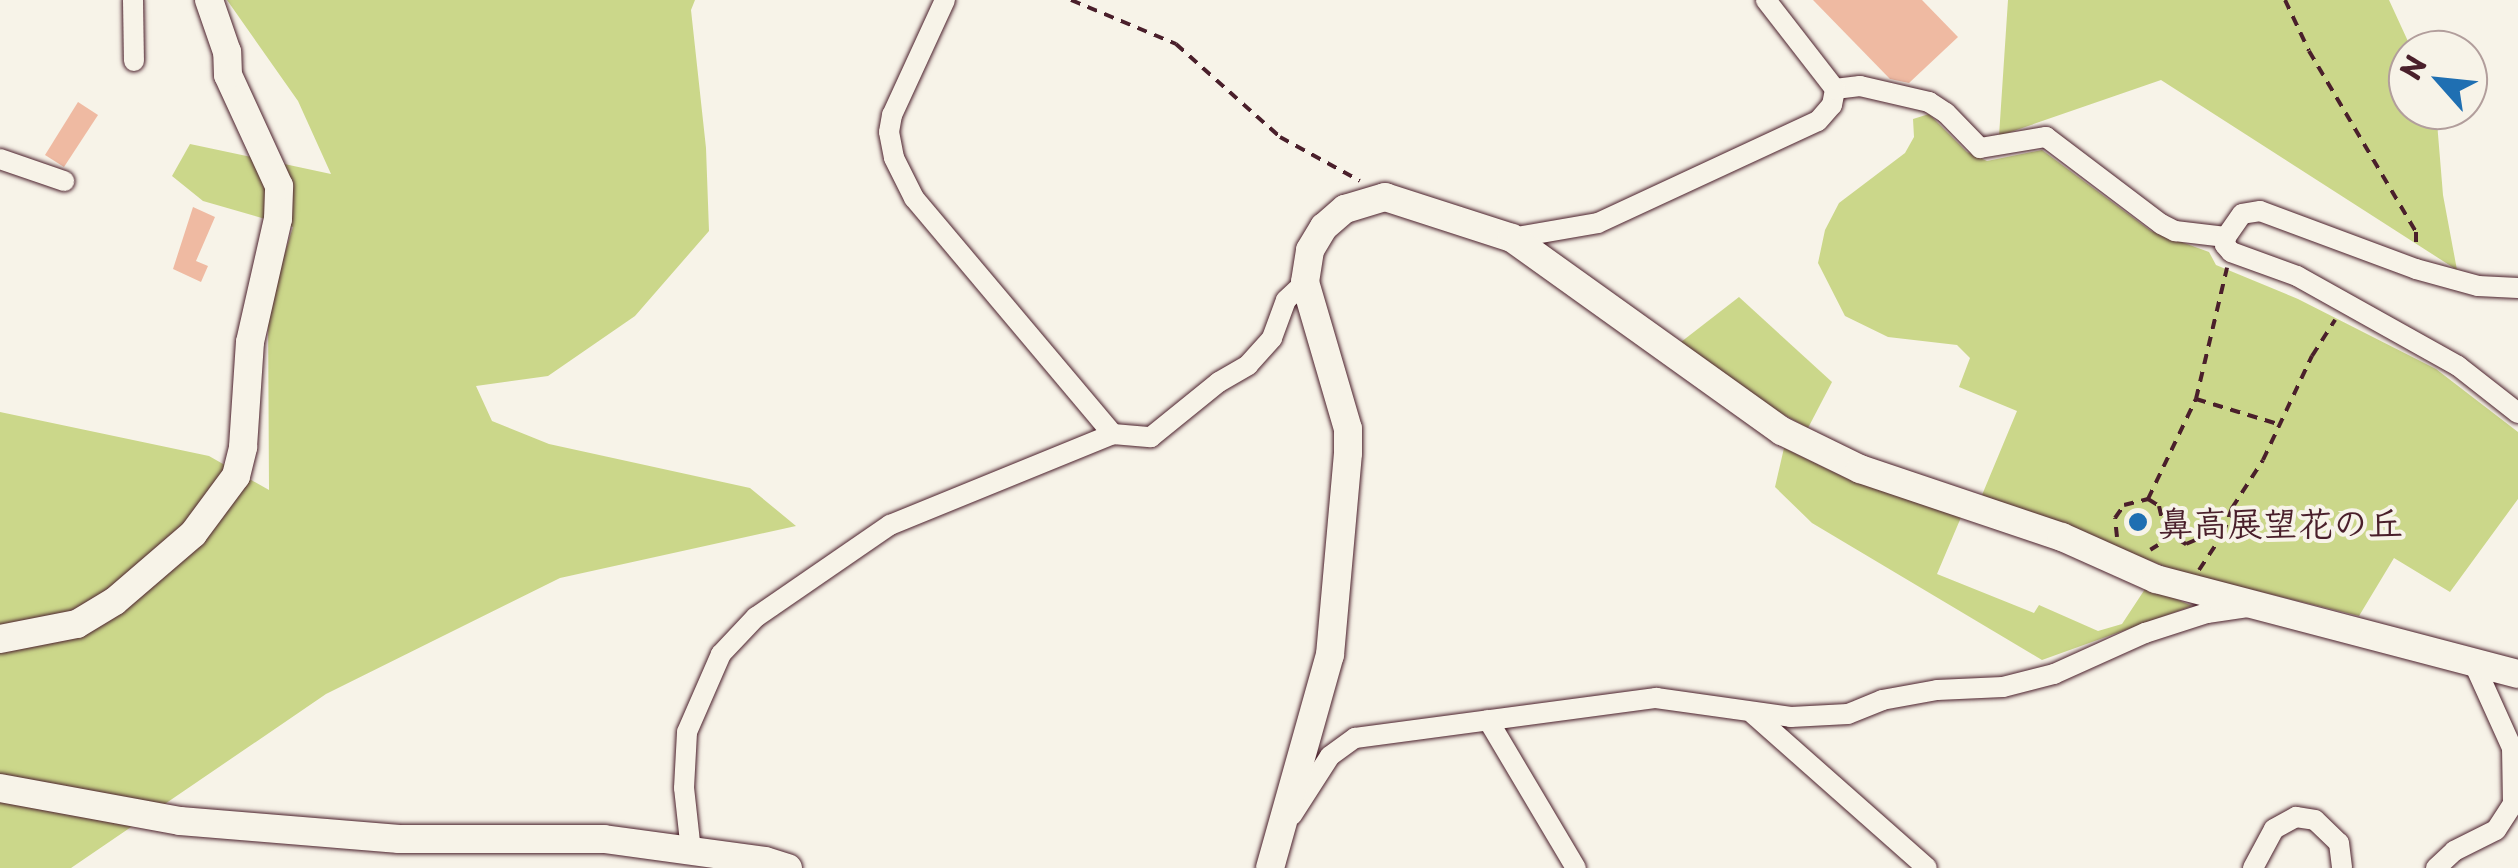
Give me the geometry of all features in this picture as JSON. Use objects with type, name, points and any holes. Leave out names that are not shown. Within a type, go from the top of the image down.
[{"type":"street","points":[[133,0],[134,62]]},
{"type":"street","points":[[0,640],[76,624],[115,601],[193,534],[236,476],[243,447],[250,342],[278,219],[278,186],[228,75],[227,52],[209,0]]},
{"type":"street","points":[[946,0],[892,114],[888,132],[894,158],[914,198],[1112,434]]},
{"type":"street","points":[[1766,0],[1836,89]]},
{"type":"street","points":[[1836,89],[1860,86],[1929,102],[1946,112],[1980,148],[2046,138],[2161,224],[2175,231],[2226,237]]},
{"type":"street","points":[[1512,238],[1598,223],[1808,128],[1832,105],[1836,89]]},
{"type":"street","points":[[0,159],[64,181]]},
{"type":"street","points":[[1270,868],[1330,655],[1348,453],[1348,429],[1305,282],[1310,250],[1324,227],[1345,209],[1386,197],[1512,238],[1782,432],[1860,469],[2129,560],[2188,586],[2518,674]]},
{"type":"street","points":[[2518,288],[2478,286],[2416,269],[2260,212],[2242,214],[2226,237],[2225,245],[2231,252],[2313,285],[2458,366],[2518,413]]},
{"type":"street","points":[[691,851],[684,788],[687,732],[722,654],[756,617],[845,560],[890,525],[1112,434],[1151,436],[1219,382],[1248,365],[1272,338],[1286,300],[1305,282]]},
{"type":"street","points":[[1280,832],[1330,756],[1355,738],[1656,698],[1753,714],[1848,714],[1882,700],[1937,690],[2003,687],[2054,674],[2145,633],[2207,613],[2254,606]]},
{"type":"street","points":[[2436,868],[2454,851],[2496,830],[2513,804],[2512,748],[2474,664]]},
{"type":"street","points":[[1753,714],[1927,868]]},
{"type":"street","points":[[1488,720],[1576,868]]},
{"type":"street","points":[[0,788],[180,821],[399,839],[604,839],[788,868]]},
{"type":"street","points":[[2253,868],[2274,829],[2296,818],[2315,820],[2339,842],[2342,868]]},
{"type":"path","points":[[1071,0],[1176,44],[1280,137],[1386,197]]},
{"type":"path","points":[[2285,0],[2309,51],[2416,232],[2416,269]]},
{"type":"path","points":[[2148,498],[2159,506],[2165,531],[2158,546],[2129,560],[2114,531],[2115,518],[2124,505],[2148,498],[2196,399],[2227,264],[2244,270]]},
{"type":"path","points":[[2188,586],[2223,534],[2232,508],[2281,425],[2312,356],[2337,317],[2332,308]]},
{"type":"path","points":[[2196,399],[2281,425]]},
{"type":"path","points":[[2165,531],[2186,544],[2209,534],[2223,534]]},
{"type":"green space","points":[[227,0],[695,0],[691,10],[706,148],[709,231],[635,316],[548,376],[476,386],[492,421],[549,444],[750,488],[796,526],[560,578],[326,694],[71,868],[0,868],[0,412],[209,456],[269,490],[268,307],[293,227],[203,201],[172,176],[190,144],[331,174],[298,101]]},
{"type":"green space","points":[[2008,0],[2389,0],[2403,30],[2388,30],[2388,130],[2438,130],[2443,195],[2457,270],[2161,80],[1999,136]]},
{"type":"green space","points":[[1929,114],[1967,152],[1987,161],[2042,150],[2151,231],[2209,252],[2216,265],[2298,299],[2436,369],[2518,432],[2518,499],[2450,592],[2394,558],[2359,616],[2176,571],[1982,495],[2017,411],[1959,387],[1970,358],[1957,345],[1888,337],[1845,316],[1818,263],[1825,230],[1839,203],[1905,153],[1914,137],[1913,119]]},
{"type":"green space","points":[[1739,297],[1832,382],[1808,428],[1759,401],[1681,342]]},
{"type":"green space","points":[[1784,448],[1850,480],[1962,515],[1937,574],[2034,613],[2039,605],[2098,631],[2122,624],[2147,586],[2192,606],[2042,660],[1812,523],[1775,487]]},
{"type":"building","points":[[1813,0],[1922,0],[1958,37],[1909,83],[1890,79]]},
{"type":"building","points":[[78,102],[98,115],[64,167],[45,155]]},
{"type":"building","points":[[193,207],[215,217],[196,261],[208,266],[201,282],[173,269]]},
{"type":"place","name":"鼻高展望花の丘","points":[[2138,522]]}]
